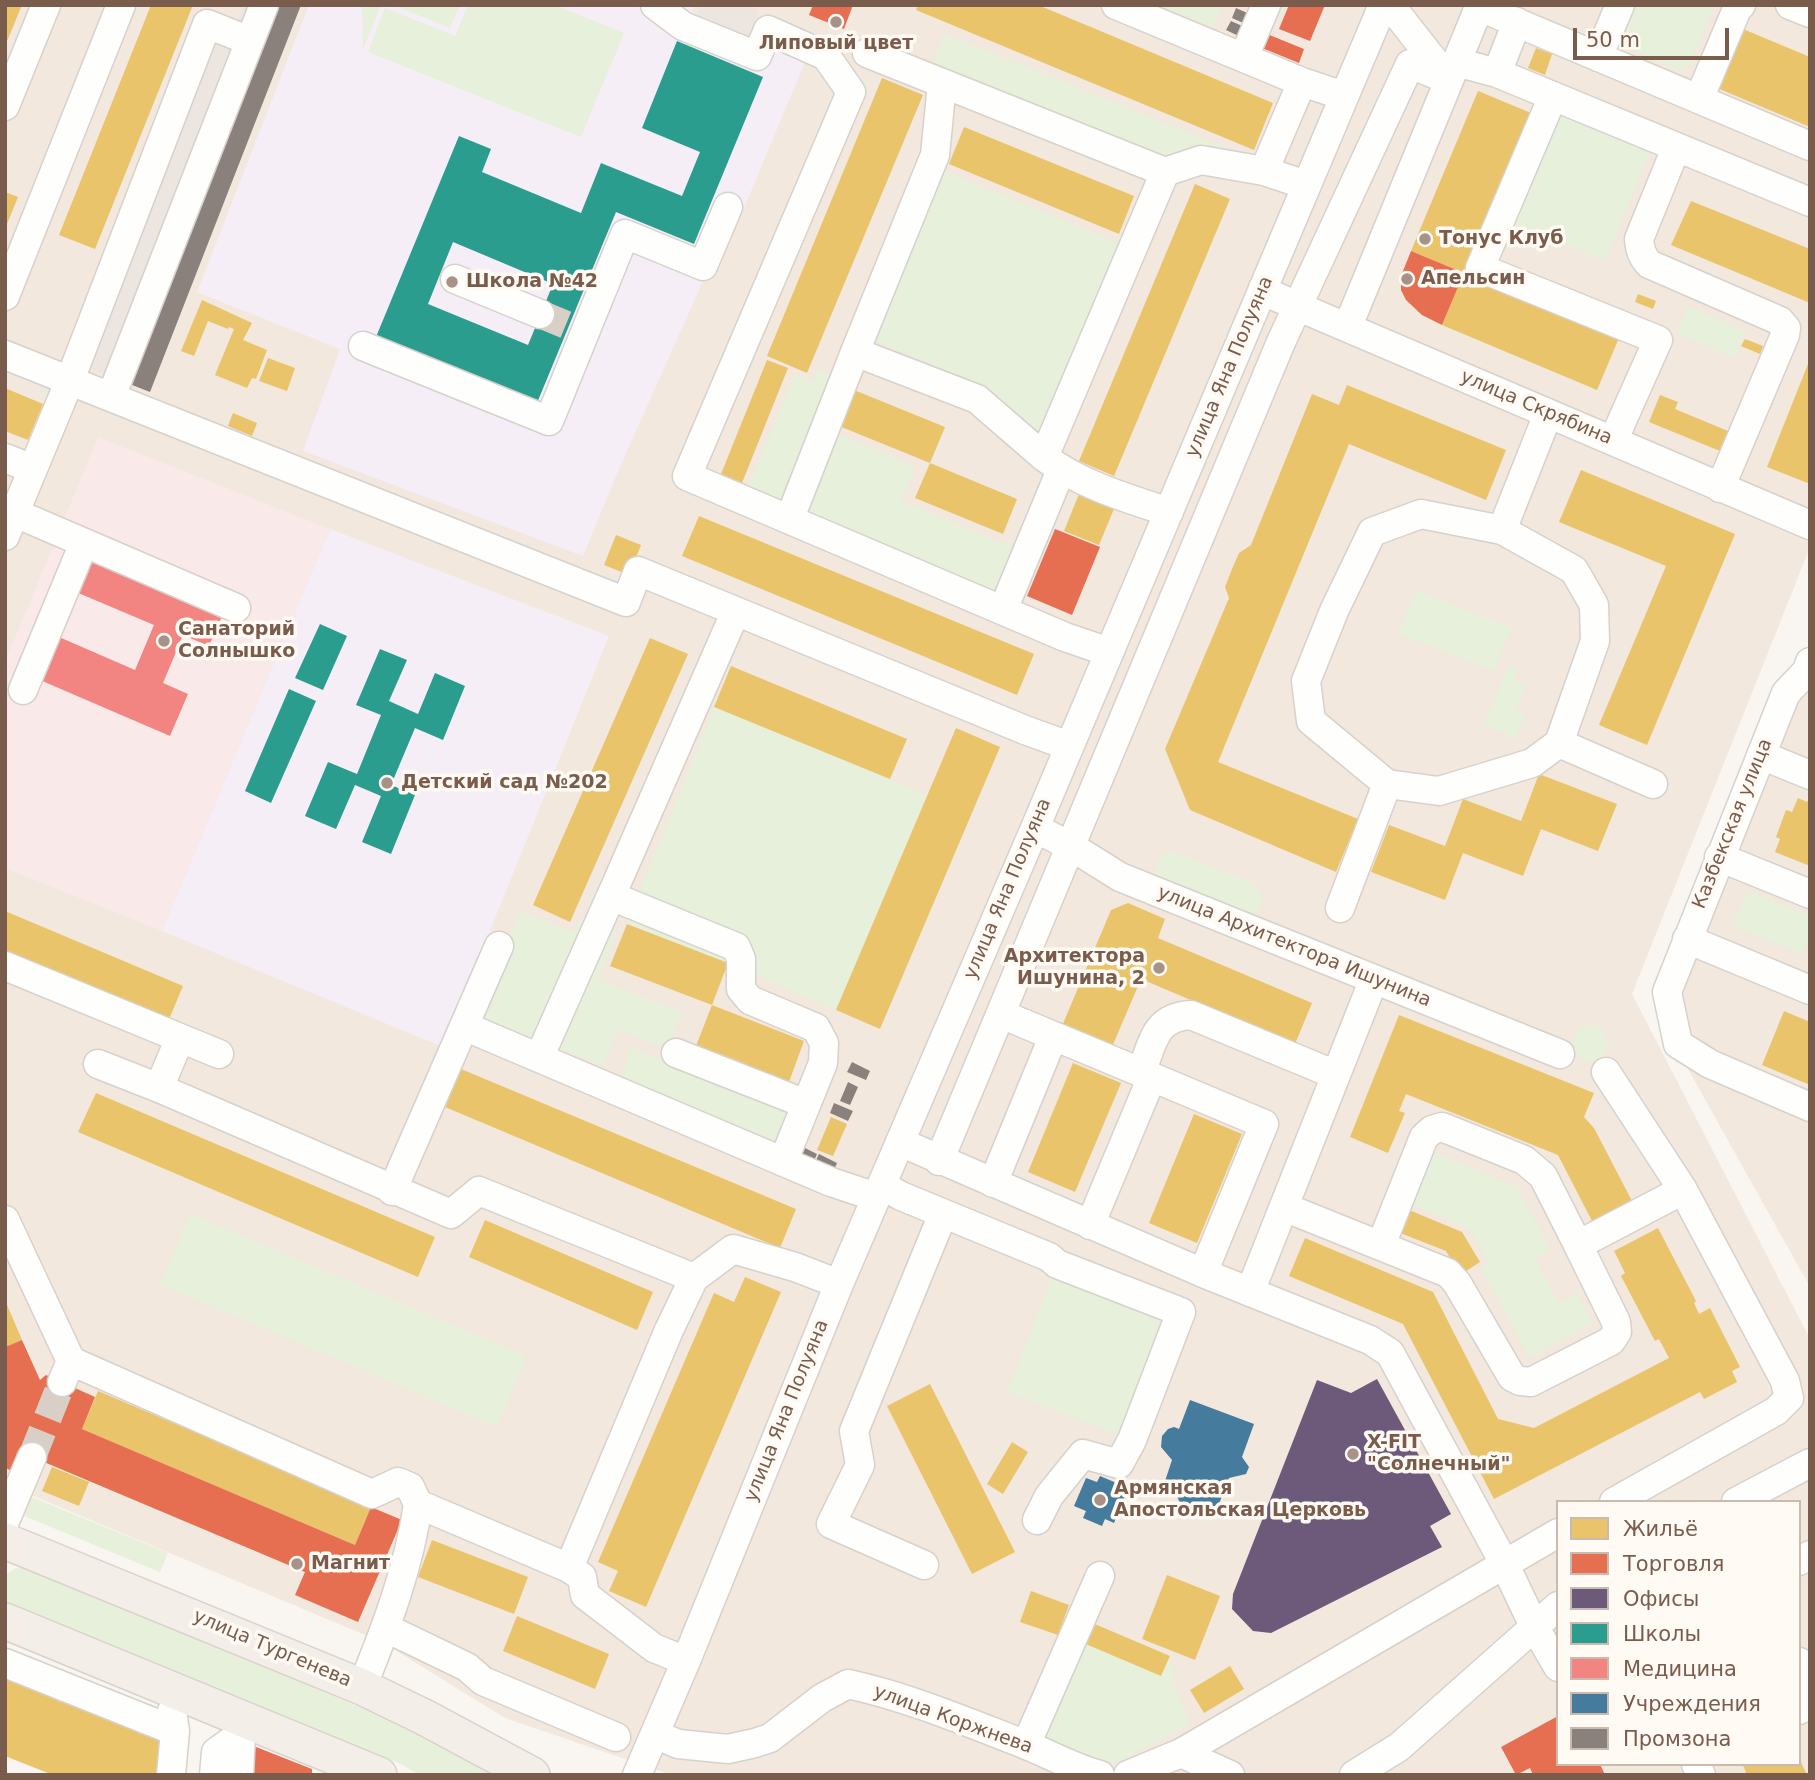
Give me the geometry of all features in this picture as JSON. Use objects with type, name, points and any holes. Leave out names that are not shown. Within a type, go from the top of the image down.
[{"type":"main road","name":"улица Тургенева","points":[[5,1541],[362,1687],[532,1775]]},
{"type":"main road","points":[[5,1565],[20,1560],[56,1560]]},
{"type":"main road","points":[[13,1621],[170,1689],[320,1763],[379,1775]]},
{"type":"street","points":[[5,106],[47,5]]},
{"type":"street","points":[[5,296],[121,5]]},
{"type":"street","points":[[111,397],[264,5]]},
{"type":"street","points":[[655,5],[683,26],[757,56],[766,18],[826,57],[851,92],[687,476],[1065,637],[1109,652]]},
{"type":"street","points":[[1116,5],[1302,82],[1344,96]]},
{"type":"street","points":[[1244,57],[1266,5]]},
{"type":"street","name":"улица Яна Полуяна","points":[[637,1775],[839,1284],[1383,5]]},
{"type":"street","points":[[1390,5],[1453,71]]},
{"type":"street","points":[[1598,57],[1620,5]]},
{"type":"street","points":[[1699,99],[1741,5]]},
{"type":"street","points":[[1790,5],[1810,13]]},
{"type":"street","points":[[1348,326],[1480,6],[1810,146]]},
{"type":"street","points":[[1497,73],[1517,22]]},
{"type":"street","points":[[236,607],[84,543],[10,525],[70,380],[207,24],[250,41]]},
{"type":"street","points":[[867,53],[1165,172],[1202,160],[1264,170],[1307,185]]},
{"type":"street","points":[[939,1161],[1276,355],[1410,64],[1453,71],[1497,73],[1810,202]]},
{"type":"street","points":[[1264,170],[1302,82]]},
{"type":"street","points":[[790,519],[935,155],[942,84]]},
{"type":"street","points":[[1553,96],[1480,268],[1658,340],[1613,442]]},
{"type":"street","points":[[1676,148],[1639,239],[1644,257],[1649,264],[1780,321],[1786,328],[1720,488]]},
{"type":"street","points":[[1003,610],[1052,463],[1165,172]]},
{"type":"street","points":[[363,346],[549,421],[577,329],[625,234],[703,266],[728,207]]},
{"type":"street","points":[[455,279],[540,314]]},
{"type":"street","name":"улица Скрябина","points":[[1263,288],[1299,307],[1810,525]]},
{"type":"street","points":[[855,352],[977,399],[1052,463],[1127,498],[1169,512]]},
{"type":"street","points":[[5,355],[626,602],[638,571],[735,613],[1069,746]]},
{"type":"street","points":[[1502,530],[1548,414]]},
{"type":"street","points":[[5,458],[33,470]]},
{"type":"street","points":[[1421,514],[1502,530],[1574,570],[1594,605],[1595,641],[1559,743],[1532,764],[1439,791],[1387,784],[1311,721],[1306,681],[1334,611],[1372,532],[1421,514]]},
{"type":"street","points":[[23,690],[84,543]]},
{"type":"street","points":[[539,1058],[735,613]]},
{"type":"street","name":"Казбекская улица","points":[[1809,668],[1786,693],[1667,992],[1678,1044],[1710,1064],[1810,1107]]},
{"type":"street","points":[[1559,743],[1653,784]]},
{"type":"street","points":[[1761,755],[1810,775]]},
{"type":"street","points":[[1340,908],[1387,784]]},
{"type":"street","name":"улица Архитектора Ишунина","points":[[1034,828],[1072,847],[1120,877],[1560,1054]]},
{"type":"street","points":[[1719,857],[1810,894]]},
{"type":"street","points":[[611,895],[736,947],[741,959],[741,989],[750,1000],[816,1028],[824,1043],[822,1063],[783,1162]]},
{"type":"street","points":[[1687,939],[1810,990]]},
{"type":"street","points":[[392,1191],[499,946]]},
{"type":"street","points":[[5,966],[219,1054]]},
{"type":"street","points":[[1250,1292],[1374,979]]},
{"type":"street","points":[[1001,1014],[1264,1124],[1203,1273]]},
{"type":"street","points":[[1090,1225],[1146,1075],[1161,1025],[1175,1016],[1191,1015],[1336,1075]]},
{"type":"street","points":[[464,1026],[831,1182],[901,1196],[1049,1257],[1057,1264],[1181,1312],[1132,1440],[1119,1464],[1083,1454],[1049,1496],[1037,1520]]},
{"type":"street","points":[[993,1183],[1053,1037]]},
{"type":"street","points":[[159,1088],[180,1038]]},
{"type":"street","points":[[676,1054],[806,1104]]},
{"type":"street","points":[[99,1064],[451,1214],[479,1191],[694,1278]]},
{"type":"street","points":[[1606,1072],[1683,1190],[1784,1381],[1789,1398],[1776,1411],[1618,1500]]},
{"type":"street","points":[[1284,1207],[1448,1273],[1457,1283],[1512,1377],[1520,1381],[1531,1382],[1611,1341],[1617,1332],[1616,1322],[1543,1176],[1524,1160],[1442,1127],[1432,1130],[1424,1137],[1381,1244]]},
{"type":"street","points":[[900,1142],[1203,1273],[1370,1340],[1390,1353],[1556,1664]]},
{"type":"street","points":[[1578,1245],[1683,1190]]},
{"type":"street","points":[[924,1565],[831,1524],[860,1465],[854,1431],[943,1213]]},
{"type":"street","points":[[5,1220],[66,1372],[372,1494],[398,1482],[410,1487],[418,1504],[413,1540],[386,1628],[362,1687]]},
{"type":"street","points":[[569,1568],[669,1330],[694,1278],[733,1249],[795,1267],[839,1284]]},
{"type":"street","points":[[5,1521],[32,1457]]},
{"type":"street","points":[[1739,1500],[1810,1463]]},
{"type":"street","points":[[418,1504],[569,1568],[582,1577],[585,1595],[654,1647],[686,1661]]},
{"type":"street","points":[[1128,1775],[1181,1753],[1556,1534]]},
{"type":"street","points":[[1026,1745],[1100,1576]]},
{"type":"street","points":[[1354,1775],[1399,1748],[1556,1608]]},
{"type":"street","points":[[386,1628],[467,1667],[483,1681],[616,1737]]},
{"type":"street","points":[[5,1663],[164,1730]]},
{"type":"street","points":[[1801,1666],[1810,1682]]},
{"type":"street","name":"улица Коржнева","points":[[655,1734],[678,1744],[728,1749],[755,1743],[770,1738],[822,1698],[848,1684],[875,1690],[1100,1775]]},
{"type":"street","points":[[170,1689],[164,1730],[171,1775]]},
{"type":"street","points":[[214,1775],[216,1752],[243,1727]]},
{"type":"street","points":[[239,1775],[243,1727]]},
{"type":"street","points":[[1181,1753],[1230,1775]]},
{"type":"shaded area","points":[[5,5],[1810,5],[1810,547],[1632,994],[1810,1339],[1810,1775],[672,1775],[505,1718],[382,1642],[5,1484]]},
{"type":"shaded area","points":[[244,5],[301,5],[150,392],[86,367],[216,35],[230,40]]},
{"type":"shaded area","name":"Школа №42","points":[[309,5],[695,5],[689,20],[755,47],[812,45],[717,273],[708,270],[583,556],[303,451],[340,349],[197,292]]},
{"type":"shaded area","points":[[701,5],[751,5],[757,11],[759,26],[754,40],[697,16]]},
{"type":"shaded area","points":[[98,437],[330,529],[162,931],[5,868],[5,662]]},
{"type":"shaded area","name":"Детский сад №202","points":[[330,529],[609,636],[443,1047],[162,931]]},
{"type":"shaded area","points":[[1810,654],[1810,1287],[1683,1060],[1677,994]]},
{"type":"green space","points":[[362,5],[381,5],[363,49]]},
{"type":"green space","points":[[393,5],[460,5],[450,28]]},
{"type":"green space","points":[[468,5],[555,5],[624,33],[581,137],[368,52],[385,8],[455,36]]},
{"type":"green space","points":[[1159,5],[1223,5],[1214,27]]},
{"type":"green space","points":[[1635,5],[1715,5],[1685,73],[1618,44]]},
{"type":"green space","points":[[944,34],[1250,157],[1161,162],[930,69]]},
{"type":"green space","points":[[1556,113],[1650,152],[1605,261],[1511,221]]},
{"type":"green space","points":[[939,169],[1121,244],[1040,437],[986,415],[995,391],[869,338]]},
{"type":"green space","points":[[1688,306],[1746,331],[1735,358],[1677,334]]},
{"type":"green space","points":[[818,370],[848,382],[828,430],[915,466],[901,501],[1014,548],[994,595],[746,492],[795,374],[813,382]]},
{"type":"green space","points":[[1416,590],[1512,628],[1494,671],[1398,633]]},
{"type":"green space","points":[[1509,666],[1518,670],[1514,681],[1526,686],[1516,709],[1526,714],[1516,738],[1483,724]]},
{"type":"green space","points":[[714,707],[927,795],[836,1010],[728,963],[627,924]]},
{"type":"green space","points":[[1165,852],[1175,852],[1254,883],[1263,895],[1261,908],[1252,917],[1157,878],[1157,863]]},
{"type":"green space","points":[[1748,890],[1810,916],[1810,936],[1802,954],[1733,925]]},
{"type":"green space","points":[[520,911],[574,932],[580,918],[617,932],[599,980],[682,1012],[668,1049],[618,1030],[604,1066],[479,1018]]},
{"type":"green space","points":[[1590,1025],[1603,1030],[1608,1043],[1603,1056],[1590,1061],[1577,1056],[1572,1043],[1577,1030]]},
{"type":"green space","points":[[632,1047],[786,1113],[772,1146],[618,1081]]},
{"type":"green space","points":[[1433,1152],[1517,1187],[1551,1250],[1535,1259],[1559,1303],[1577,1294],[1593,1323],[1529,1358],[1481,1268],[1488,1264],[1470,1230],[1412,1205]]},
{"type":"green space","points":[[190,1214],[527,1356],[497,1427],[160,1284]]},
{"type":"green space","points":[[1057,1264],[1181,1312],[1132,1440],[1007,1392]]},
{"type":"green space","points":[[32,1497],[168,1553],[160,1572],[24,1516]]},
{"type":"green space","points":[[16,1568],[35,1569],[416,1731],[493,1775],[419,1775],[403,1765],[9,1606],[5,1602],[5,1575]]},
{"type":"green space","points":[[1081,1642],[1161,1676],[1170,1656],[1176,1690],[1190,1724],[1120,1761],[1101,1762],[1050,1741],[1046,1732]]},
{"type":"building: Жильё","points":[[5,5],[22,5],[5,46]]},
{"type":"building: Жильё","points":[[151,5],[193,5],[95,249],[59,235]]},
{"type":"building: Жильё","points":[[918,5],[1038,5],[1273,103],[1254,150],[916,10]]},
{"type":"building: Жильё","points":[[1743,29],[1810,57],[1810,127],[1717,88]]},
{"type":"building: Жильё","points":[[1536,48],[1552,54],[1545,75],[1528,68]]},
{"type":"building: Жильё","points":[[882,78],[923,95],[807,373],[767,356]]},
{"type":"building: Жильё","points":[[1478,91],[1531,113],[1464,273],[1411,251]]},
{"type":"building: Жильё","points":[[964,127],[1134,196],[1119,234],[949,164]]},
{"type":"building: Жильё","points":[[1195,184],[1230,199],[1114,476],[1079,461]]},
{"type":"building: Жильё","points":[[5,192],[18,197],[5,229]]},
{"type":"building: Жильё","points":[[1691,201],[1810,249],[1810,303],[1671,245]]},
{"type":"building: Жильё","points":[[1464,273],[1619,338],[1597,390],[1442,325]]},
{"type":"building: Жильё","points":[[1638,294],[1656,301],[1653,309],[1635,302]]},
{"type":"building: Жильё","points":[[202,300],[252,323],[243,340],[267,350],[256,379],[252,378],[247,388],[215,375],[234,329],[208,321],[194,356],[181,351]]},
{"type":"building: Жильё","points":[[1745,339],[1763,346],[1760,354],[1741,346]]},
{"type":"building: Жильё","points":[[268,358],[295,368],[287,391],[259,381]]},
{"type":"building: Жильё","points":[[1810,359],[1810,484],[1767,467]]},
{"type":"building: Жильё","points":[[767,360],[788,368],[742,483],[721,474]]},
{"type":"building: Жильё","points":[[1347,385],[1506,450],[1486,500],[1349,444],[1218,762],[1358,819],[1336,872],[1190,810],[1165,749],[1229,598],[1225,587],[1232,569],[1239,553],[1251,545],[1312,394],[1339,405]]},
{"type":"building: Жильё","points":[[5,388],[43,404],[28,440],[5,431]]},
{"type":"building: Жильё","points":[[854,390],[945,427],[930,463],[839,426]]},
{"type":"building: Жильё","points":[[1660,395],[1678,402],[1675,409],[1728,431],[1720,451],[1649,422]]},
{"type":"building: Жильё","points":[[233,413],[257,423],[252,436],[228,426]]},
{"type":"building: Жильё","points":[[930,463],[1017,499],[1003,534],[915,498]]},
{"type":"building: Жильё","points":[[1581,470],[1735,534],[1647,745],[1599,725],[1666,566],[1559,522]]},
{"type":"building: Жильё","points":[[1081,489],[1116,504],[1099,545],[1064,531]]},
{"type":"building: Жильё","points":[[699,516],[1034,654],[1017,695],[682,556]]},
{"type":"building: Жильё","points":[[616,535],[641,545],[629,575],[604,565]]},
{"type":"building: Жильё","points":[[650,638],[688,654],[570,922],[533,905]]},
{"type":"building: Жильё","points":[[731,666],[907,739],[890,779],[714,707]]},
{"type":"building: Жильё","points":[[956,728],[1000,747],[880,1029],[836,1010]]},
{"type":"building: Жильё","points":[[1539,774],[1617,804],[1598,851],[1541,829],[1523,876],[1463,853],[1445,900],[1371,872],[1389,825],[1445,846],[1463,799],[1521,821]]},
{"type":"building: Жильё","points":[[1810,797],[1810,866],[1775,852],[1780,839],[1776,837],[1786,810],[1792,812],[1798,798],[1807,802]]},
{"type":"building: Жильё","name":"Архитектора Ишунина, 2","points":[[1128,903],[1165,919],[1158,938],[1312,1003],[1295,1044],[1141,979],[1112,1047],[1062,1026],[1111,910]]},
{"type":"building: Жильё","points":[[5,911],[183,986],[167,1024],[5,955]]},
{"type":"building: Жильё","points":[[627,924],[728,963],[712,1005],[610,966]]},
{"type":"building: Жильё","points":[[712,1005],[804,1041],[789,1082],[696,1046]]},
{"type":"building: Жильё","points":[[1784,1011],[1810,1022],[1810,1085],[1762,1065]]},
{"type":"building: Жильё","points":[[1399,1015],[1594,1093],[1584,1117],[1594,1128],[1632,1201],[1592,1221],[1558,1155],[1406,1094],[1399,1111],[1405,1113],[1388,1153],[1350,1137]]},
{"type":"building: Жильё","points":[[1073,1063],[1121,1083],[1075,1192],[1028,1172]]},
{"type":"building: Жильё","points":[[461,1069],[796,1209],[780,1248],[445,1107]]},
{"type":"building: Жильё","points":[[96,1093],[435,1237],[418,1277],[78,1132]]},
{"type":"building: Жильё","points":[[1194,1114],[1242,1134],[1197,1243],[1149,1223]]},
{"type":"building: Жильё","points":[[831,1117],[847,1124],[833,1156],[817,1150]]},
{"type":"building: Жильё","points":[[1409,1210],[1462,1232],[1480,1262],[1460,1275],[1446,1251],[1400,1233]]},
{"type":"building: Жильё","points":[[485,1220],[653,1292],[637,1330],[469,1257]]},
{"type":"building: Жильё","points":[[1658,1228],[1696,1301],[1694,1303],[1699,1314],[1710,1308],[1740,1367],[1732,1371],[1737,1382],[1704,1399],[1700,1392],[1494,1499],[1403,1324],[1289,1276],[1305,1238],[1433,1292],[1498,1419],[1534,1428],[1669,1358],[1659,1339],[1655,1341],[1621,1276],[1625,1273],[1614,1251]]},
{"type":"building: Жильё","points":[[745,1277],[781,1292],[646,1607],[609,1591],[618,1571],[598,1562],[714,1293],[734,1302]]},
{"type":"building: Жильё","points":[[5,1300],[22,1340],[5,1347]]},
{"type":"building: Жильё","points":[[930,1384],[1015,1552],[972,1574],[887,1406]]},
{"type":"building: Жильё","points":[[98,1391],[371,1507],[355,1545],[82,1429]]},
{"type":"building: Жильё","points":[[1012,1442],[1028,1452],[1003,1494],[987,1484]]},
{"type":"building: Жильё","points":[[52,1467],[89,1482],[79,1506],[42,1491]]},
{"type":"building: Жильё","points":[[432,1540],[528,1577],[514,1614],[418,1577]]},
{"type":"building: Жильё","points":[[1167,1575],[1220,1596],[1195,1660],[1142,1639]]},
{"type":"building: Жильё","points":[[1031,1591],[1069,1605],[1058,1635],[1020,1622]]},
{"type":"building: Жильё","points":[[517,1616],[609,1654],[595,1689],[503,1651]]},
{"type":"building: Жильё","points":[[1090,1622],[1170,1656],[1161,1676],[1081,1642]]},
{"type":"building: Жильё","points":[[1230,1666],[1244,1689],[1204,1713],[1190,1690]]},
{"type":"building: Жильё","points":[[5,1674],[172,1740],[158,1775],[53,1775],[5,1756]]},
{"type":"building: Жильё","points":[[1801,1762],[1807,1775],[1747,1775],[1743,1766],[1801,1766]]},
{"type":"building: Торговля","name":"Липовый цвет","points":[[813,5],[853,5],[844,29],[809,15]]},
{"type":"building: Торговля","points":[[1289,5],[1325,5],[1310,41],[1279,29]]},
{"type":"building: Торговля","points":[[1267,34],[1304,49],[1299,63],[1262,48]]},
{"type":"building: Торговля","points":[[1411,251],[1464,273],[1442,325],[1422,315],[1406,300],[1401,290],[1401,276]]},
{"type":"building: Торговля","points":[[1055,529],[1100,547],[1072,615],[1027,596]]},
{"type":"building: Торговля","points":[[22,1340],[40,1380],[46,1375],[95,1397],[82,1429],[355,1545],[371,1507],[402,1520],[358,1622],[295,1595],[305,1572],[25,1454],[17,1473],[5,1468],[5,1347]]},
{"type":"building: Торговля","points":[[1556,1717],[1556,1766],[1601,1766],[1605,1775],[1533,1775],[1530,1768],[1516,1775],[1501,1747]]},
{"type":"building: Торговля","points":[[246,1743],[312,1769],[312,1775],[245,1775]]},
{"type":"building: Офисы","name":"X-FIT \"Солнечный\"","points":[[1377,1379],[1451,1514],[1430,1526],[1442,1547],[1271,1633],[1253,1631],[1232,1609],[1233,1594],[1317,1380],[1351,1393]]},
{"type":"building: Школы","points":[[677,41],[763,77],[694,244],[616,212],[537,403],[376,337],[459,136],[491,149],[482,172],[581,213],[601,163],[682,196],[700,152],[642,128]],"holes":[[[453,242],[553,284],[528,345],[428,304]]]},
{"type":"building: Школы","points":[[320,624],[347,636],[323,690],[295,678]]},
{"type":"building: Школы","points":[[380,649],[407,660],[389,701],[418,714],[435,673],[465,686],[443,740],[415,728],[391,785],[415,795],[391,854],[362,842],[381,796],[355,785],[336,829],[305,816],[328,762],[357,774],[381,715],[356,705]]},
{"type":"building: Школы","points":[[289,689],[316,701],[271,803],[245,791]]},
{"type":"building: Медицина","name":"Санаторий Солнышко","points":[[94,550],[226,607],[209,646],[183,635],[163,683],[188,694],[170,736],[40,680],[59,637],[135,670],[154,625],[76,592]]},
{"type":"building: Учреждения","points":[[1190,1400],[1254,1424],[1242,1457],[1249,1467],[1246,1474],[1229,1478],[1217,1509],[1202,1504],[1193,1507],[1179,1501],[1176,1493],[1163,1487],[1172,1460],[1161,1447],[1162,1436],[1168,1429],[1179,1429]]},
{"type":"building: Учреждения","name":"Армянская Апостольская Церковь","points":[[1100,1476],[1119,1484],[1117,1490],[1126,1494],[1114,1523],[1105,1519],[1102,1526],[1083,1518],[1086,1511],[1074,1506],[1086,1478],[1097,1482]]},
{"type":"building: Промзона","points":[[274,5],[301,5],[150,392],[127,383]]},
{"type":"building: Промзона","points":[[1236,8],[1254,16],[1250,26],[1232,18]]},
{"type":"building: Промзона","points":[[1231,21],[1249,29],[1245,39],[1226,30]]},
{"type":"building: Промзона","points":[[852,1062],[870,1071],[866,1080],[847,1072]]},
{"type":"building: Промзона","points":[[848,1082],[858,1087],[850,1105],[840,1101]]},
{"type":"building: Промзона","points":[[834,1103],[853,1111],[848,1121],[830,1113]]},
{"type":"building: Промзона","points":[[799,1145],[817,1154],[813,1163],[794,1155]]},
{"type":"building: Промзона","points":[[819,1154],[837,1163],[833,1172],[814,1164]]},
{"type":"tunnel","points":[[540,314],[569,326]]},
{"type":"tunnel","points":[[32,1457],[62,1382]]},
{"type":"place","name":"Липовый цвет","points":[[836,22]]},
{"type":"place","name":"Тонус Клуб","points":[[1425,239]]},
{"type":"place","name":"Апельсин","points":[[1407,279]]},
{"type":"place","name":"Школа №42","points":[[452,282]]},
{"type":"place","name":"Санаторий Солнышко","points":[[164,641]]},
{"type":"place","name":"Детский сад №202","points":[[387,783]]},
{"type":"place","name":"Архитектора Ишунина, 2","points":[[1159,968]]},
{"type":"place","name":"X-FIT \"Солнечный\"","points":[[1353,1454]]},
{"type":"place","name":"Армянская Апостольская Церковь","points":[[1100,1500]]},
{"type":"place","name":"Магнит","points":[[297,1564]]}]
